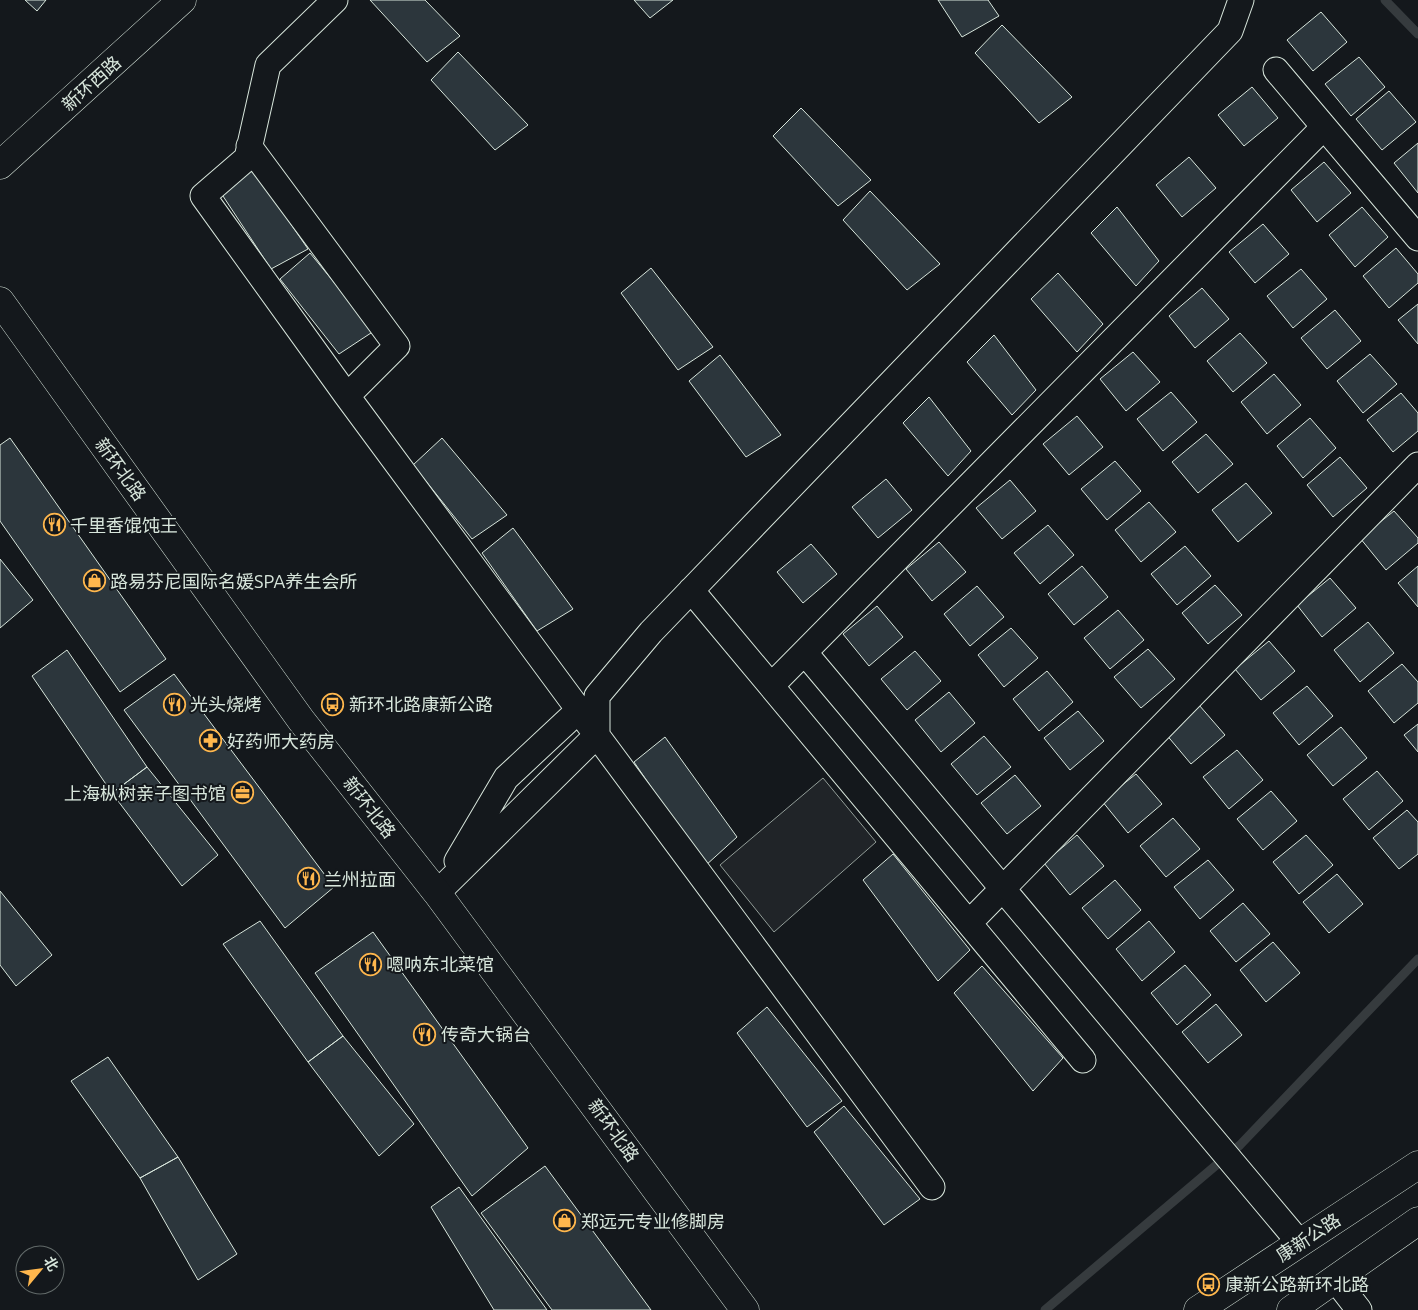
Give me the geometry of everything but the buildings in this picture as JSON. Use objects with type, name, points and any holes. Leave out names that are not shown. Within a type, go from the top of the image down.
[{"type":"street","name":"新环西路","points":[[0,165],[182,0]]},
{"type":"street","points":[[335,0],[268,65],[246,158],[203,196],[346,396],[932,1187]]},
{"type":"street","points":[[437,893],[596,735],[597,696],[651,632],[1230,31],[1241,0]]},
{"type":"street","points":[[1276,70],[1323,128],[1418,238]]},
{"type":"street","points":[[772,686],[1323,128]]},
{"type":"street","points":[[249,146],[397,346],[346,396]]},
{"type":"street","name":"新环北路","points":[[0,300],[301,720],[437,893],[745,1310]]},
{"type":"street","points":[[969,923],[1418,465]]},
{"type":"street","points":[[691,590],[1083,1060]]},
{"type":"street","points":[[805,653],[1299,1242]]},
{"type":"street","points":[[437,893],[506,778],[578,710]]},
{"type":"street","name":"康新公路","points":[[1198,1310],[1418,1165]]},
{"type":"street","points":[[1291,1310],[1418,1221]]},
{"type":"street","points":[[1335,1279],[1359,1310]]},
{"type":"shaded area","points":[[823,778],[876,842],[774,932],[720,865]]},
{"type":"waterway","points":[[1385,0],[1418,34]]},
{"type":"waterway","points":[[1045,1310],[1240,1145],[1418,959]]},
{"type":"place","name":"千里香馄饨王","points":[[54,525]]},
{"type":"place","name":"路易芬尼国际名媛SPA养生会所","points":[[94,581]]},
{"type":"place","name":"光头烧烤","points":[[174,704]]},
{"type":"place","name":"新环北路康新公路","points":[[333,704]]},
{"type":"place","name":"好药师大药房","points":[[211,741]]},
{"type":"place","name":"上海枞树亲子图书馆","points":[[242,793]]},
{"type":"place","name":"兰州拉面","points":[[308,879]]},
{"type":"place","name":"嗯呐东北菜馆","points":[[370,964]]},
{"type":"place","name":"传奇大锅台","points":[[425,1034]]},
{"type":"place","name":"郑远元专业修脚房","points":[[565,1221]]},
{"type":"place","name":"康新公路新环北路","points":[[1209,1284]]}]
